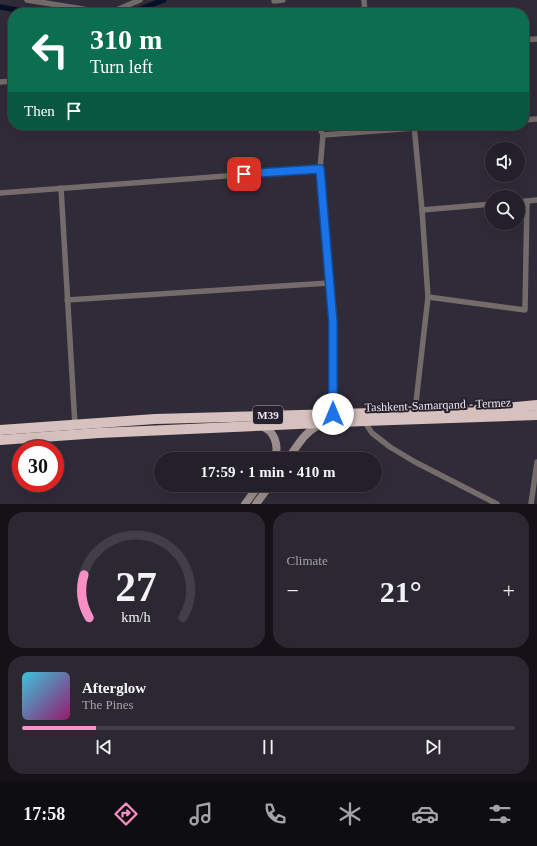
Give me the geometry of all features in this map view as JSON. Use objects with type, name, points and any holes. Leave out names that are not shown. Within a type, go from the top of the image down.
[{"type":"highway","name":"Tashkent-Samarqand - Termez","points":[[0,430],[75,425],[100,428],[255,426],[415,411],[485,410],[537,406]]},
{"type":"highway","name":"Tashkent-Samarqand - Termez","points":[[0,440],[100,428],[155,419],[334,418],[364,421],[537,415]]},
{"type":"main road","points":[[293,452],[310,430],[334,418]]},
{"type":"main road","points":[[255,426],[267,428],[272,433],[277,444],[276,452]]},
{"type":"main road","points":[[245,504],[254,492]]},
{"type":"main road","points":[[256,504],[265,492]]},
{"type":"street","points":[[27,0],[76,8]]},
{"type":"street","points":[[121,8],[140,0]]},
{"type":"street","points":[[274,1],[283,0]]},
{"type":"street","points":[[321,130],[323,135],[320,169],[333,323],[334,418]]},
{"type":"street","points":[[323,135],[361,130]]},
{"type":"street","points":[[414,130],[428,297],[415,411]]},
{"type":"street","points":[[0,193],[320,169]]},
{"type":"street","points":[[61,188],[75,425]]},
{"type":"street","points":[[428,297],[525,310],[527,201],[537,200]]},
{"type":"street","points":[[422,210],[485,205]]},
{"type":"street","points":[[67,300],[329,283]]},
{"type":"street","points":[[364,421],[372,434],[390,447],[415,462],[497,504]]},
{"type":"street","points":[[531,504],[537,462]]},
{"type":"waterway","points":[[143,8],[164,0]]},
{"type":"waterway","points":[[0,7],[8,8]]},
{"type":"route","points":[[244,174],[320,169],[333,323],[333,414]]}]
